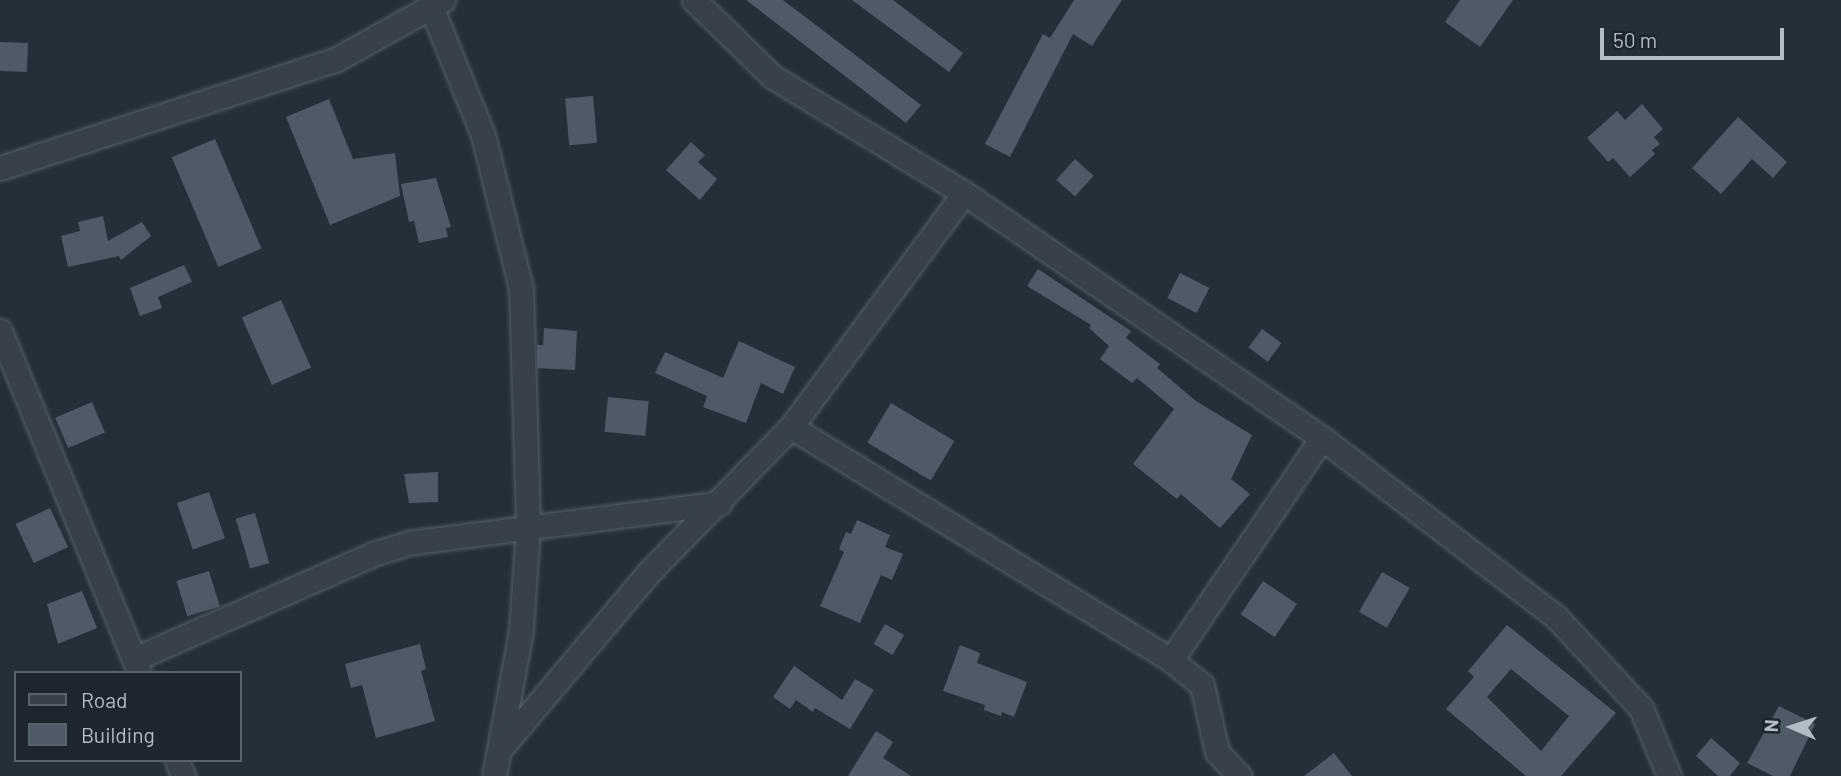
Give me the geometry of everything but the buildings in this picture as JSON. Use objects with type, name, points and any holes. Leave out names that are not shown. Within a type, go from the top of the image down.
[{"type":"street","points":[[694,0],[773,77],[964,193],[1322,438],[1556,617],[1641,708],[1669,776]]},
{"type":"street","points":[[0,168],[335,60],[437,5],[483,135],[521,288],[528,527],[521,631],[494,776]]},
{"type":"street","points":[[498,751],[649,572],[791,427],[964,193]]},
{"type":"street","points":[[0,331],[137,666],[376,553],[408,543],[719,503]]},
{"type":"street","points":[[791,427],[1171,660],[1202,685],[1217,752],[1239,776]]},
{"type":"street","points":[[1171,660],[1322,438]]}]
